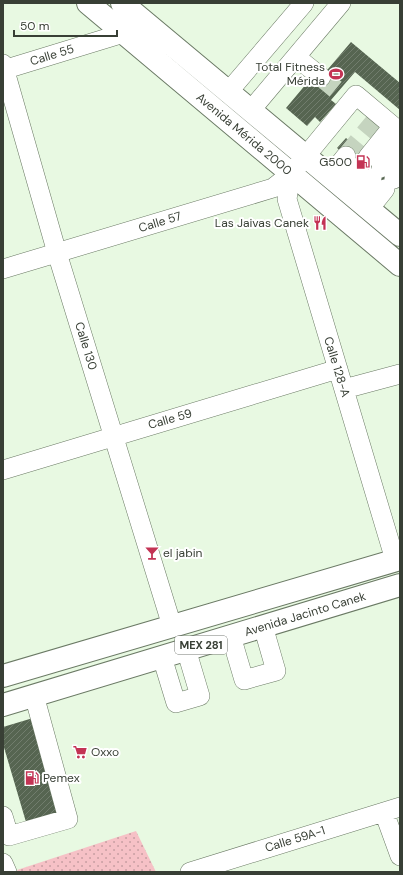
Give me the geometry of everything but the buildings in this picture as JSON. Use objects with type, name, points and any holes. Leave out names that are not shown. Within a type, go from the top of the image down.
[{"type":"main road","name":"Avenida Mérida 2000","points":[[88,3],[400,266]]},
{"type":"main road","name":"Avenida Mérida 2000","points":[[122,3],[400,235]]},
{"type":"main road","name":"MEX 281","points":[[3,676],[397,559]]},
{"type":"main road","name":"Avenida Jacinto Canek","points":[[3,705],[400,585]]},
{"type":"main road","points":[[49,663],[57,688]]},
{"type":"street","points":[[229,91],[304,3]]},
{"type":"street","points":[[251,110],[342,3]]},
{"type":"street","name":"Calle 55","points":[[4,68],[124,33]]},
{"type":"street","points":[[296,57],[321,77]]},
{"type":"street","name":"Calle 130","points":[[4,68],[57,253],[172,626]]},
{"type":"street","name":"Calle 57","points":[[3,269],[272,188],[291,174],[350,95],[397,129]]},
{"type":"street","points":[[349,192],[376,171],[397,129]]},
{"type":"street","points":[[349,192],[376,171],[400,145]]},
{"type":"street","name":"Calle 128-A","points":[[291,174],[287,199],[397,559]]},
{"type":"street","name":"Calle 59","points":[[3,470],[338,369]]},
{"type":"street","points":[[344,389],[400,374]]},
{"type":"street","points":[[231,636],[244,680],[270,673],[276,671],[263,626]]},
{"type":"street","points":[[162,657],[176,703],[194,698],[200,696],[186,649]]},
{"type":"street","points":[[3,816],[9,836],[68,819],[34,695]]},
{"type":"street","points":[[392,809],[400,856]]},
{"type":"street","name":"Calle 59A-1","points":[[190,872],[392,809]]},
{"type":"street","points":[[3,863],[7,872]]},
{"type":"shaded area","points":[[136,831],[156,872],[18,872],[17,870]]},
{"type":"tunnel","points":[[321,77],[344,96]]},
{"type":"tunnel","points":[[346,156],[380,115]]},
{"type":"place","name":"Total Fitness Mérida","points":[[336,74]]},
{"type":"place","name":"G500","points":[[363,162]]},
{"type":"place","name":"Las Jaivas Canek","points":[[320,223]]},
{"type":"place","name":"el jabin","points":[[152,553]]},
{"type":"place","name":"Oxxo","points":[[80,752]]},
{"type":"place","name":"Pemex","points":[[32,778]]}]
